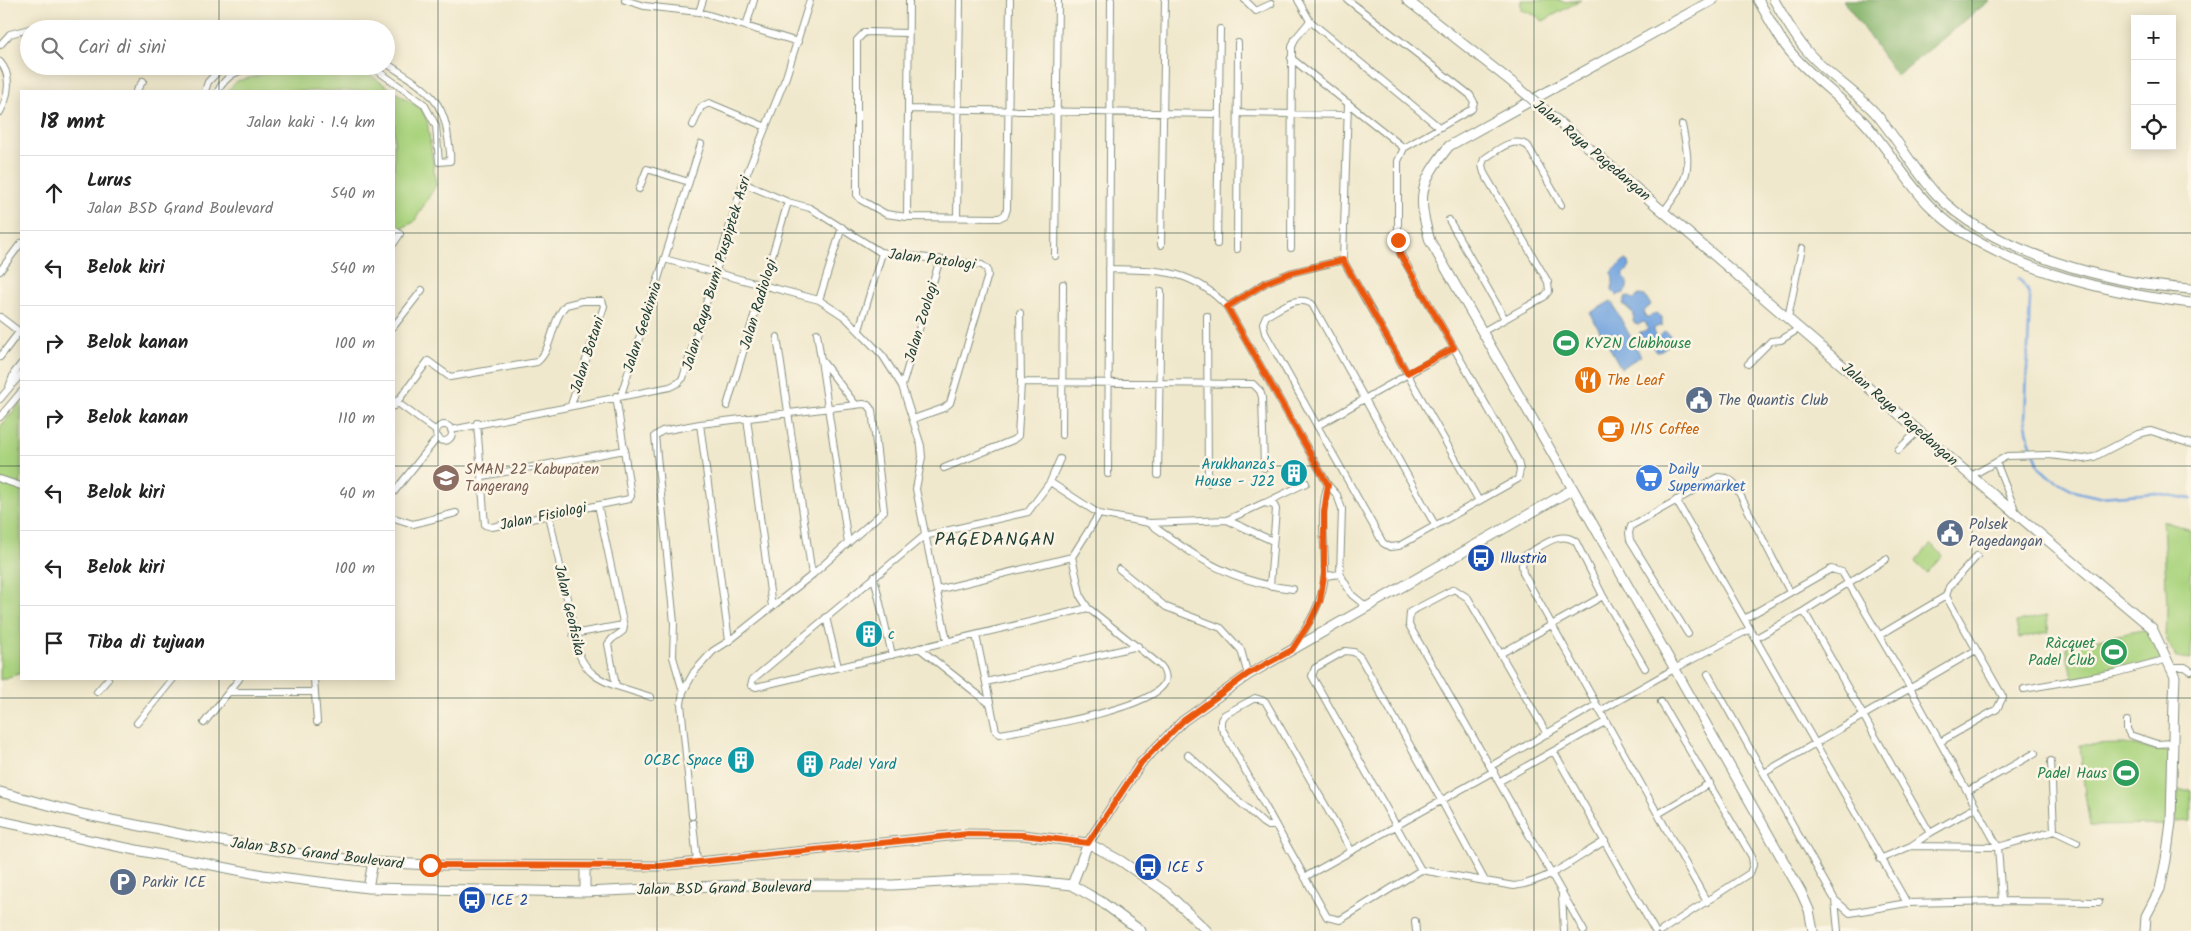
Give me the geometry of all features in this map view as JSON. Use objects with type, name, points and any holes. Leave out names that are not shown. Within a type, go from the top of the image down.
[{"type":"street","points":[[625,0],[699,12],[798,42]]},
{"type":"street","points":[[699,12],[702,0]]},
{"type":"street","points":[[746,26],[754,0]]},
{"type":"street","name":"Jalan Raya Bumi Puspiptek Asri","points":[[451,430],[477,423],[670,386],[678,383],[683,378],[743,183],[798,42],[810,0]]},
{"type":"street","points":[[907,217],[909,0]]},
{"type":"street","points":[[957,217],[960,0]]},
{"type":"street","points":[[908,33],[865,32],[857,40],[857,196],[886,214],[907,217],[999,218],[1007,212],[1010,0]]},
{"type":"street","points":[[1055,256],[1058,0]]},
{"type":"street","points":[[1108,474],[1111,0]]},
{"type":"street","points":[[1161,245],[1165,0]]},
{"type":"street","points":[[1245,0],[1256,11],[1271,4]]},
{"type":"street","points":[[1298,0],[1310,21],[1439,127]]},
{"type":"street","points":[[1348,0],[1472,98],[1474,102],[1472,108],[1404,148],[1398,160],[1398,240],[1400,254],[1518,461],[1520,470],[1518,479],[1399,546],[1390,548],[1383,543],[1265,333],[1263,324],[1266,316],[1296,300],[1306,300],[1312,304],[1435,525]]},
{"type":"street","name":"Jalan Raya Pagedangan","points":[[1407,0],[1513,83],[1971,476],[2152,628],[2175,677],[2171,822],[2160,889],[2146,916],[2145,931]]},
{"type":"street","points":[[1713,0],[1449,146],[1434,165],[1424,183],[1422,212],[1430,241],[1801,892],[1809,910],[1813,931]]},
{"type":"street","points":[[1758,0],[1788,49],[1815,77],[1846,102],[1867,124],[1910,183],[1930,206],[1970,237],[2004,255],[2061,277],[2146,298],[2191,303]]},
{"type":"street","points":[[1774,0],[1807,51],[1877,115],[1917,172],[1937,195],[1982,229],[2066,266],[2100,276],[2172,288],[2191,289]]},
{"type":"street","points":[[1291,248],[1291,58],[1295,39],[1310,21]]},
{"type":"street","points":[[1217,244],[1220,30]]},
{"type":"street","points":[[0,45],[10,34],[20,31]]},
{"type":"street","points":[[1237,248],[1238,43]]},
{"type":"street","points":[[1291,58],[1404,148]]},
{"type":"street","points":[[0,62],[8,73],[9,82],[0,112]]},
{"type":"street","points":[[384,75],[424,104],[436,126],[439,162],[450,161],[447,124],[443,110],[421,86],[395,69]]},
{"type":"street","points":[[205,90],[208,82],[215,75]]},
{"type":"street","points":[[219,90],[230,75]]},
{"type":"street","points":[[137,90],[143,81]]},
{"type":"street","points":[[693,125],[701,107],[708,103],[766,127]]},
{"type":"street","points":[[1348,103],[1343,260],[1479,501]]},
{"type":"street","points":[[908,108],[1219,114]]},
{"type":"street","points":[[1238,113],[1347,115]]},
{"type":"street","points":[[1664,211],[1681,188],[1688,172],[1688,155],[1682,125]]},
{"type":"street","points":[[1482,332],[1544,297],[1549,291],[1548,282],[1484,173],[1482,165],[1484,159],[1514,141],[1520,141],[1528,146],[1561,205]]},
{"type":"street","name":"Jalan Geokimia","points":[[618,396],[701,144]]},
{"type":"street","points":[[639,189],[647,169],[689,182]]},
{"type":"street","name":"Jalan Patologi","points":[[743,183],[788,202],[810,208],[882,253],[982,265],[987,269],[988,275],[950,403],[944,408],[913,419]]},
{"type":"street","name":"Jalan Radiologi","points":[[727,406],[788,202]]},
{"type":"street","points":[[1449,220],[1505,319]]},
{"type":"street","points":[[819,300],[842,227]]},
{"type":"street","points":[[395,231],[400,234],[395,242]]},
{"type":"street","points":[[0,271],[20,244]]},
{"type":"street","points":[[1788,318],[1802,248]]},
{"type":"street","points":[[859,330],[882,253]]},
{"type":"street","name":"Jalan Zoologi","points":[[902,386],[940,259]]},
{"type":"street","points":[[664,260],[819,300],[845,317],[882,356],[902,386],[913,419],[922,457],[916,489],[924,536],[947,641]]},
{"type":"street","points":[[1227,307],[1267,282],[1290,273],[1343,260]]},
{"type":"street","points":[[2061,277],[2066,266]]},
{"type":"street","points":[[1109,269],[1162,270],[1176,273],[1207,287],[1227,307],[1328,485],[1337,495],[1342,509],[1340,574],[1352,595],[1367,607]]},
{"type":"street","points":[[1062,435],[1064,284]]},
{"type":"street","points":[[395,325],[422,290]]},
{"type":"street","points":[[1158,475],[1161,291]]},
{"type":"street","name":"Jalan Botani","points":[[395,403],[428,361],[450,377],[537,362],[542,357],[558,317],[566,305],[572,302],[602,301],[604,306],[571,405]]},
{"type":"street","points":[[944,468],[1013,440],[1018,436],[1021,382],[1020,313]]},
{"type":"street","points":[[1207,316],[1208,483]]},
{"type":"street","points":[[0,317],[20,333],[0,357]]},
{"type":"street","points":[[1748,364],[1771,341],[1781,340],[1800,328]]},
{"type":"street","points":[[817,333],[848,544]]},
{"type":"street","points":[[777,337],[812,575]]},
{"type":"street","points":[[1317,426],[1407,373],[1454,348]]},
{"type":"street","points":[[821,359],[856,405]]},
{"type":"street","points":[[8,390],[14,373],[20,365]]},
{"type":"street","points":[[0,400],[20,375]]},
{"type":"street","points":[[1021,382],[1248,383],[1260,391],[1262,396],[1264,468]]},
{"type":"street","points":[[0,418],[20,393]]},
{"type":"street","name":"Jalan Fisiologi","points":[[477,423],[487,527],[626,500],[631,496],[618,396]]},
{"type":"street","points":[[395,403],[437,434]]},
{"type":"street","points":[[683,692],[699,665],[713,651],[730,641],[812,575],[880,515],[885,507],[872,410],[868,405],[828,408],[700,424],[662,431],[658,433],[654,440],[674,623],[673,657],[683,692],[681,717],[697,861]]},
{"type":"street","points":[[747,418],[772,607]]},
{"type":"street","points":[[700,424],[730,641]]},
{"type":"street","name":"Jalan Raya Bumi Puspiptek Asri","points":[[395,491],[443,425],[448,426],[451,430]]},
{"type":"street","name":"Jalan Raya Bumi Puspiptek Asri","points":[[437,434],[446,440],[450,438],[451,430]]},
{"type":"street","points":[[1898,450],[1919,430]]},
{"type":"street","points":[[1971,476],[2007,456],[2024,455],[2084,459],[2094,457],[2138,434],[2151,431],[2191,444]]},
{"type":"street","points":[[483,476],[625,450]]},
{"type":"street","points":[[1060,459],[1050,482],[1028,512],[924,536],[753,679],[751,685],[756,687],[1088,608]]},
{"type":"street","points":[[1996,462],[2016,512]]},
{"type":"street","points":[[1688,634],[1630,540],[1629,533],[1631,526],[1718,477],[1727,478],[1734,483],[1790,592]]},
{"type":"street","points":[[0,479],[20,486]]},
{"type":"street","points":[[1050,482],[1099,514],[1149,523],[1227,520],[1306,483]]},
{"type":"street","points":[[1292,650],[1310,622],[1320,601],[1324,576],[1324,512],[1328,485]]},
{"type":"street","points":[[1072,885],[1088,843],[1141,763],[1183,721],[1248,674],[1573,489]]},
{"type":"street","points":[[1676,500],[1880,859],[1907,903]]},
{"type":"street","points":[[1264,503],[1271,503],[1276,509],[1270,586]]},
{"type":"street","points":[[573,634],[623,624],[598,505]]},
{"type":"street","points":[[395,518],[407,524],[413,524],[456,513]]},
{"type":"street","points":[[976,635],[996,731],[1000,734],[1042,728],[1142,701],[1161,688],[1166,677],[1160,665],[1088,608],[1081,598],[1072,558],[1099,514]]},
{"type":"street","name":"Jalan Geofisika","points":[[548,515],[573,634],[583,664],[596,678],[650,697]]},
{"type":"street","points":[[1227,520],[1274,541]]},
{"type":"street","points":[[1149,523],[1211,566],[1244,580],[1293,589]]},
{"type":"street","points":[[1645,668],[1603,596],[1576,542],[1569,536],[1560,536],[1525,555],[1522,565],[1523,573],[1707,902]]},
{"type":"street","points":[[1880,635],[1946,596],[1949,587],[1977,556]]},
{"type":"street","points":[[937,590],[1072,558]]},
{"type":"street","points":[[1756,638],[1804,612],[1886,559]]},
{"type":"street","points":[[1119,569],[1166,607],[1221,628],[1241,650],[1248,674]]},
{"type":"street","points":[[1744,620],[1831,569],[1842,572],[1880,635],[1998,847],[2002,901]]},
{"type":"street","points":[[1324,576],[1340,574]]},
{"type":"street","points":[[874,577],[892,654]]},
{"type":"street","points":[[1547,734],[1468,598],[1462,592],[1454,589],[1410,612],[1409,625],[1500,781],[1584,931]]},
{"type":"street","points":[[1500,654],[1553,626],[1603,596]]},
{"type":"street","points":[[1940,742],[1997,709],[2002,703],[2003,696],[1946,596]]},
{"type":"street","points":[[1804,612],[1930,833]]},
{"type":"street","points":[[826,617],[838,667]]},
{"type":"street","name":"Jalan Geofisika","points":[[616,686],[608,644],[623,631],[623,624]]},
{"type":"street","points":[[1600,711],[1750,629]]},
{"type":"street","points":[[986,682],[1138,646]]},
{"type":"street","points":[[919,648],[990,704]]},
{"type":"street","points":[[1764,773],[1976,650]]},
{"type":"street","points":[[1421,870],[1312,676],[1315,668],[1345,651],[1354,652],[1360,657],[1441,800],[1484,882]]},
{"type":"street","points":[[2024,689],[2169,663],[2185,667],[2191,671]]},
{"type":"street","points":[[1708,674],[1835,900],[1851,914],[1907,903],[2002,901],[2100,902]]},
{"type":"street","points":[[97,692],[107,680]]},
{"type":"street","points":[[137,723],[172,680]]},
{"type":"street","points":[[204,723],[238,680]]},
{"type":"street","points":[[314,680],[317,722]]},
{"type":"street","points":[[229,692],[315,692]]},
{"type":"street","points":[[1351,850],[1268,706],[1261,698],[1255,698],[1224,715],[1221,720],[1221,727],[1327,917],[1340,920],[1421,870],[1514,886],[1533,882],[1605,841]]},
{"type":"street","points":[[1661,702],[1752,857],[1753,865],[1750,873],[1661,931]]},
{"type":"street","points":[[1306,877],[1441,800],[1596,704]]},
{"type":"street","points":[[2127,721],[2127,729],[2130,735],[2157,744],[2173,743]]},
{"type":"street","points":[[1500,781],[1606,722]]},
{"type":"street","points":[[1554,752],[1655,931]]},
{"type":"street","points":[[1968,791],[2035,753]]},
{"type":"street","points":[[1188,755],[1263,823],[1268,826],[1275,826]]},
{"type":"street","points":[[2050,761],[2054,831]]},
{"type":"street","points":[[1658,814],[1710,783]]},
{"type":"street","name":"Jalan BSD Grand Boulevard","points":[[0,792],[82,814],[185,835],[293,853],[373,862],[430,865],[660,866],[968,834],[1023,835],[1088,843],[1120,861],[1166,892],[1207,931]]},
{"type":"street","points":[[1880,859],[1912,846],[1930,833],[1976,807]]},
{"type":"street","name":"Jalan BSD Grand Boulevard","points":[[0,821],[263,875],[368,888],[585,892],[737,885],[893,885],[1008,879],[1072,885],[1103,903],[1141,931]]},
{"type":"street","points":[[1912,846],[1998,847],[2054,831],[2077,842]]},
{"type":"street","points":[[368,888],[373,862]]},
{"type":"street","points":[[585,866],[585,892]]},
{"type":"street","points":[[1562,893],[1564,931]]},
{"type":"street","points":[[1835,900],[1838,931]]},
{"type":"street","points":[[1415,921],[1416,931]]},
{"type":"green space","points":[[1521,0],[1558,0],[1564,2],[1581,0],[1543,21],[1535,15],[1521,10]]},
{"type":"green space","points":[[1843,0],[1990,0],[1897,76]]},
{"type":"green space","points":[[261,75],[370,75],[392,90],[228,90],[237,81]]},
{"type":"green space","points":[[395,92],[421,109],[427,120],[436,185],[414,222],[395,232]]},
{"type":"green space","points":[[20,403],[20,673],[0,680],[0,427]]},
{"type":"green space","points":[[2163,521],[2191,530],[2191,660],[2177,658],[2166,641],[2167,609]]},
{"type":"green space","points":[[1931,544],[1943,555],[1927,573],[1915,562]]},
{"type":"green space","points":[[2046,616],[2049,632],[2019,638],[2016,622]]},
{"type":"green space","name":"Ràcquet Padel Club","points":[[2147,629],[2154,637],[2163,657],[2158,661],[2072,679],[2066,646]]},
{"type":"green space","name":"Padel Haus","points":[[2124,744],[2170,752],[2168,825],[2090,826],[2080,745]]},
{"type":"green space","points":[[2176,790],[2191,790],[2191,821],[2176,822]]},
{"type":"water","points":[[1626,260],[1629,262],[1630,267],[1623,275],[1627,281],[1627,288],[1624,293],[1617,295],[1612,290],[1612,272]]},
{"type":"water","points":[[1639,295],[1645,296],[1651,305],[1644,311],[1645,316],[1648,317],[1656,313],[1662,317],[1662,325],[1654,328],[1655,337],[1658,338],[1665,331],[1670,335],[1671,343],[1661,351],[1657,351],[1640,335],[1640,332],[1648,330],[1646,323],[1643,322],[1638,325],[1633,322],[1634,314],[1623,304],[1626,296],[1634,299]]},
{"type":"water","points":[[1611,301],[1641,356],[1621,368],[1590,313]]},
{"type":"waterway","points":[[2019,278],[2027,289],[2030,299],[2025,419],[2029,439],[2040,468],[2051,478],[2077,492],[2099,497],[2156,493],[2191,499]]},
{"type":"place","name":"KYZN Clubhouse","points":[[1566,343]]},
{"type":"place","name":"The Leaf","points":[[1588,380]]},
{"type":"place","name":"The Quantis Club","points":[[1699,400]]},
{"type":"place","name":"1/15 Coffee","points":[[1611,429]]},
{"type":"place","name":"Arukhanza's House - J22","points":[[1294,473]]},
{"type":"place","name":"SMAN 22 Kabupaten Tangerang","points":[[446,478]]},
{"type":"place","name":"Daily Supermarket","points":[[1649,478]]},
{"type":"place","name":"Polsek Pagedangan","points":[[1950,533]]},
{"type":"place","name":"Illustria","points":[[1481,558]]},
{"type":"place","name":"c","points":[[869,634]]},
{"type":"place","name":"Ràcquet Padel Club","points":[[2114,652]]},
{"type":"place","name":"OCBC Space","points":[[741,760]]},
{"type":"place","name":"Padel Yard","points":[[810,764]]},
{"type":"place","name":"Padel Haus","points":[[2126,773]]},
{"type":"place","name":"ICE 5","points":[[1148,867]]},
{"type":"place","name":"Parkir ICE","points":[[123,882]]},
{"type":"place","name":"ICE 2","points":[[472,900]]},
{"type":"district","name":"PAGEDANGAN","points":[[995,539]]},
{"type":"route","points":[[430,865],[660,866],[968,834],[1023,835],[1088,843],[1141,763],[1183,721],[1248,674],[1292,650],[1310,622],[1320,601],[1324,576],[1324,512],[1328,485],[1227,307],[1267,282],[1290,273],[1343,260],[1407,373],[1454,348],[1400,254],[1398,240]]}]
